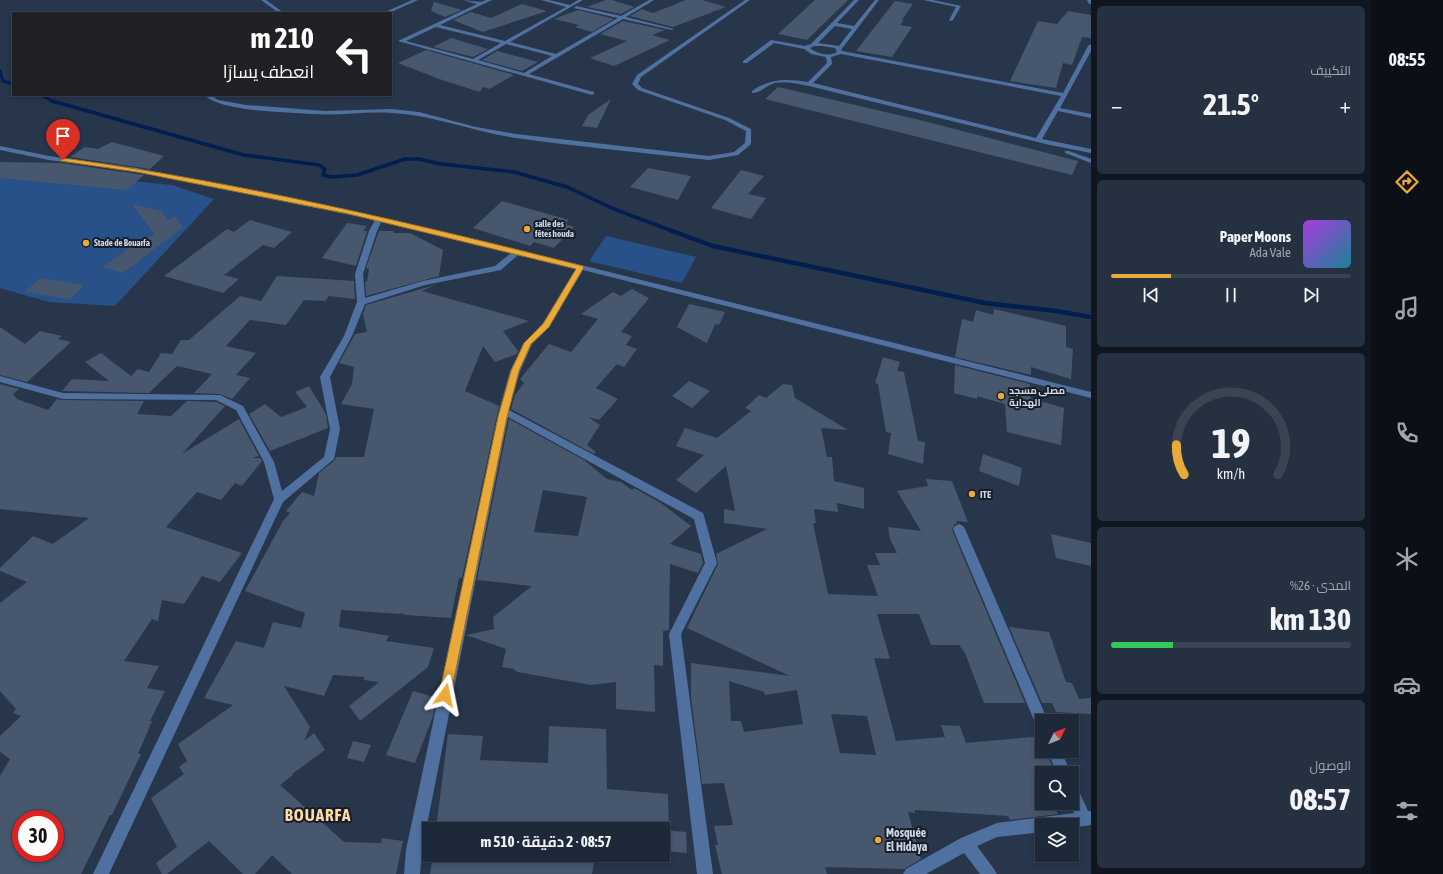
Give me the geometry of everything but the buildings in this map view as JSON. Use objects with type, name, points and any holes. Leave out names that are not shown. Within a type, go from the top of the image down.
[{"type":"street","points":[[263,0],[281,12]]},
{"type":"street","points":[[387,12],[416,0]]},
{"type":"street","points":[[465,0],[482,4]]},
{"type":"street","points":[[490,0],[401,41],[592,93]]},
{"type":"street","points":[[543,0],[570,6]]},
{"type":"street","points":[[473,61],[581,0]]},
{"type":"street","points":[[524,75],[652,0]]},
{"type":"street","points":[[208,96],[216,100],[246,107],[325,113],[391,111],[419,114],[476,129],[516,136],[709,158],[736,154],[748,144],[749,130],[727,119],[640,89],[635,84],[639,76],[748,0]]},
{"type":"street","points":[[813,45],[857,0]]},
{"type":"street","points":[[744,62],[773,41],[806,48],[814,53],[828,56],[837,54],[877,0]]},
{"type":"street","points":[[925,0],[959,6],[951,20]]},
{"type":"street","points":[[576,7],[672,29]]},
{"type":"street","points":[[850,7],[856,8]]},
{"type":"street","points":[[863,9],[869,10]]},
{"type":"street","points":[[833,24],[855,28]]},
{"type":"street","points":[[436,25],[557,56]]},
{"type":"street","points":[[806,48],[813,45],[828,44],[839,51],[1065,95]]},
{"type":"street","points":[[1038,140],[1065,95],[1091,46]]},
{"type":"street","points":[[808,84],[830,63],[828,56]]},
{"type":"street","points":[[754,92],[767,83],[774,81],[808,84],[1050,143],[1091,150]]},
{"type":"street","points":[[1057,109],[1091,116]]},
{"type":"street","points":[[1050,143],[1066,151],[1091,160]]},
{"type":"street","points":[[0,148],[48,158],[137,170],[379,219],[581,267],[1091,396]]},
{"type":"street","points":[[101,874],[279,499],[329,459],[335,429],[325,377],[348,336],[361,302],[359,274],[372,231],[379,219]]},
{"type":"street","points":[[361,302],[423,283],[498,268],[517,252]]},
{"type":"street","points":[[412,874],[414,850],[504,412],[515,371],[528,343],[546,325],[581,267]]},
{"type":"street","points":[[0,378],[63,396],[217,397],[240,408],[269,462],[279,499]]},
{"type":"street","points":[[504,412],[700,516],[711,563],[675,634],[706,874]]},
{"type":"street","points":[[960,529],[1039,714]]},
{"type":"street","points":[[911,874],[966,843],[997,830],[1087,819],[1079,805]]},
{"type":"street","points":[[966,843],[989,874]]},
{"type":"shaded area","name":"Stade de Bouarfa","points":[[0,168],[172,185],[214,199],[115,306],[49,302],[0,288]]},
{"type":"shaded area","points":[[606,236],[696,257],[682,283],[589,261]]},
{"type":"waterway","points":[[0,71],[3,81],[12,84]]},
{"type":"waterway","points":[[43,96],[52,101]]},
{"type":"waterway","points":[[52,101],[244,155],[319,165],[325,169],[323,175],[332,177],[357,175],[405,159],[419,159],[441,164],[514,172],[567,187],[614,209],[675,232]]},
{"type":"waterway","points":[[672,231],[713,246],[985,303],[1056,311],[1091,317]]},
{"type":"place","name":"salle des fêtes houda","points":[[527,229]]},
{"type":"place","name":"Stade de Bouarfa","points":[[86,243]]},
{"type":"place","name":"مصلى مسجد الهداية","points":[[1001,396]]},
{"type":"place","name":"ITE","points":[[972,494]]},
{"type":"place","name":"Mosquée El Hidaya","points":[[878,840]]},
{"type":"district","name":"BOUARFA","points":[[318,815]]},
{"type":"route","points":[[63,160],[137,170],[349,212],[581,267],[546,325],[528,343],[515,371],[503,417],[445,695]]}]
